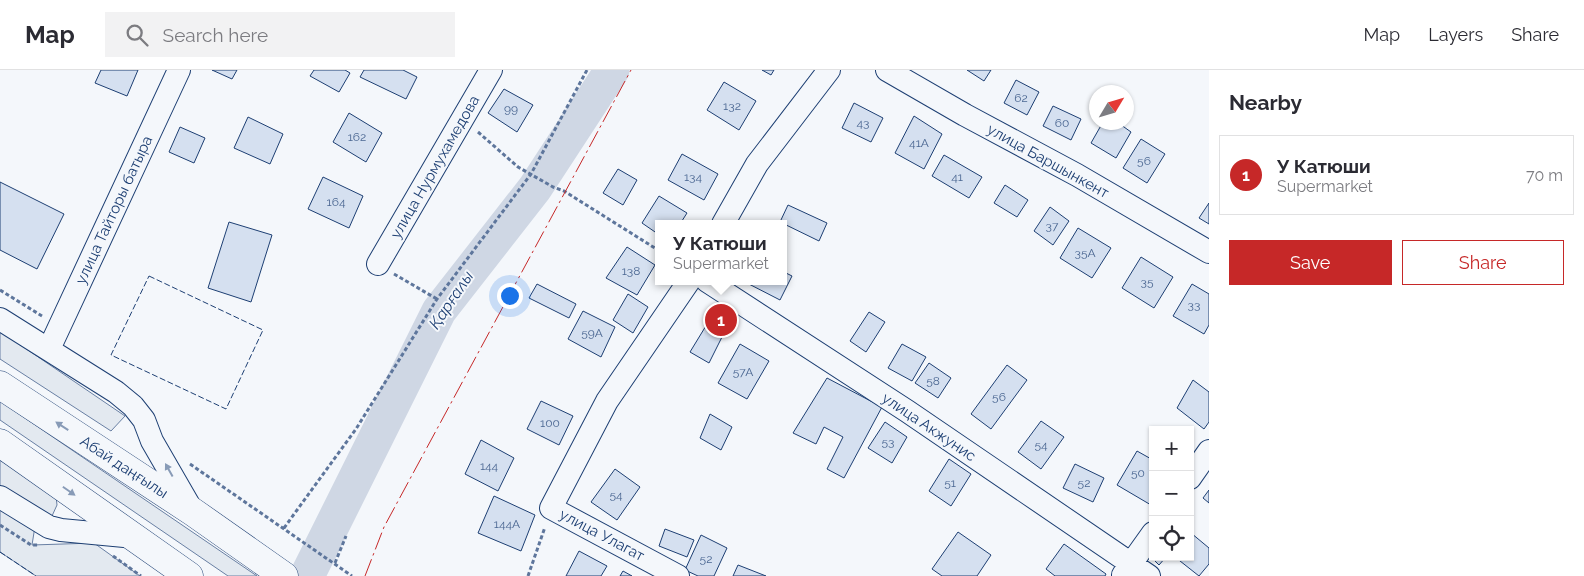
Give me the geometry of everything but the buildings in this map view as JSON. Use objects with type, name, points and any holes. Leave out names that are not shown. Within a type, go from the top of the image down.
[{"type":"main road","name":"Абай даңғылы","points":[[0,386],[193,512],[267,564]]},
{"type":"main road","points":[[0,443],[189,576]]},
{"type":"street","name":"улица Тайторы батыра","points":[[49,349],[179,70]]},
{"type":"street","name":"улица Нурмухамедова","points":[[378,264],[491,70]]},
{"type":"street","points":[[725,220],[757,164],[829,70]]},
{"type":"street","name":"улица Баршынкент","points":[[887,70],[1209,252]]},
{"type":"street","points":[[552,508],[607,401],[686,285]]},
{"type":"street","name":"улица Акжунис","points":[[713,285],[907,411],[1134,572]]},
{"type":"street","points":[[0,319],[116,392],[133,406],[144,420],[152,441],[193,512]]},
{"type":"street","points":[[1194,472],[1209,451]]},
{"type":"street","points":[[0,498],[49,527],[61,530],[135,537]]},
{"type":"street","name":"улица Улагат","points":[[552,508],[678,576]]},
{"type":"street","points":[[1134,572],[1149,541]]},
{"type":"path","points":[[352,576],[284,528],[356,429],[437,299],[531,174],[587,70]]},
{"type":"path","points":[[464,119],[518,167],[553,187],[564,191],[655,248]]},
{"type":"path","points":[[378,264],[437,299]]},
{"type":"path","points":[[528,576],[552,508]]},
{"type":"path","points":[[335,563],[346,536]]},
{"type":"shaded area","points":[[0,331],[125,416],[111,431],[0,359]]},
{"type":"shaded area","points":[[0,401],[257,576],[228,576],[0,420]]},
{"type":"shaded area","points":[[0,460],[56,496],[57,505],[52,516],[0,489]]},
{"type":"shaded area","points":[[0,497],[36,520],[32,545],[94,543],[140,576],[36,576],[0,552]]},
{"type":"waterway","name":"Қарғалы","points":[[307,576],[439,311],[535,188],[612,70]]},
{"type":"fence","points":[[149,276],[263,330],[226,409],[111,355],[149,276]]},
{"type":"fence","points":[[0,552],[36,576]]},
{"type":"power","points":[[365,576],[384,527],[631,70]]},
{"type":"place","name":"У Катюши","points":[[721,320]]}]
